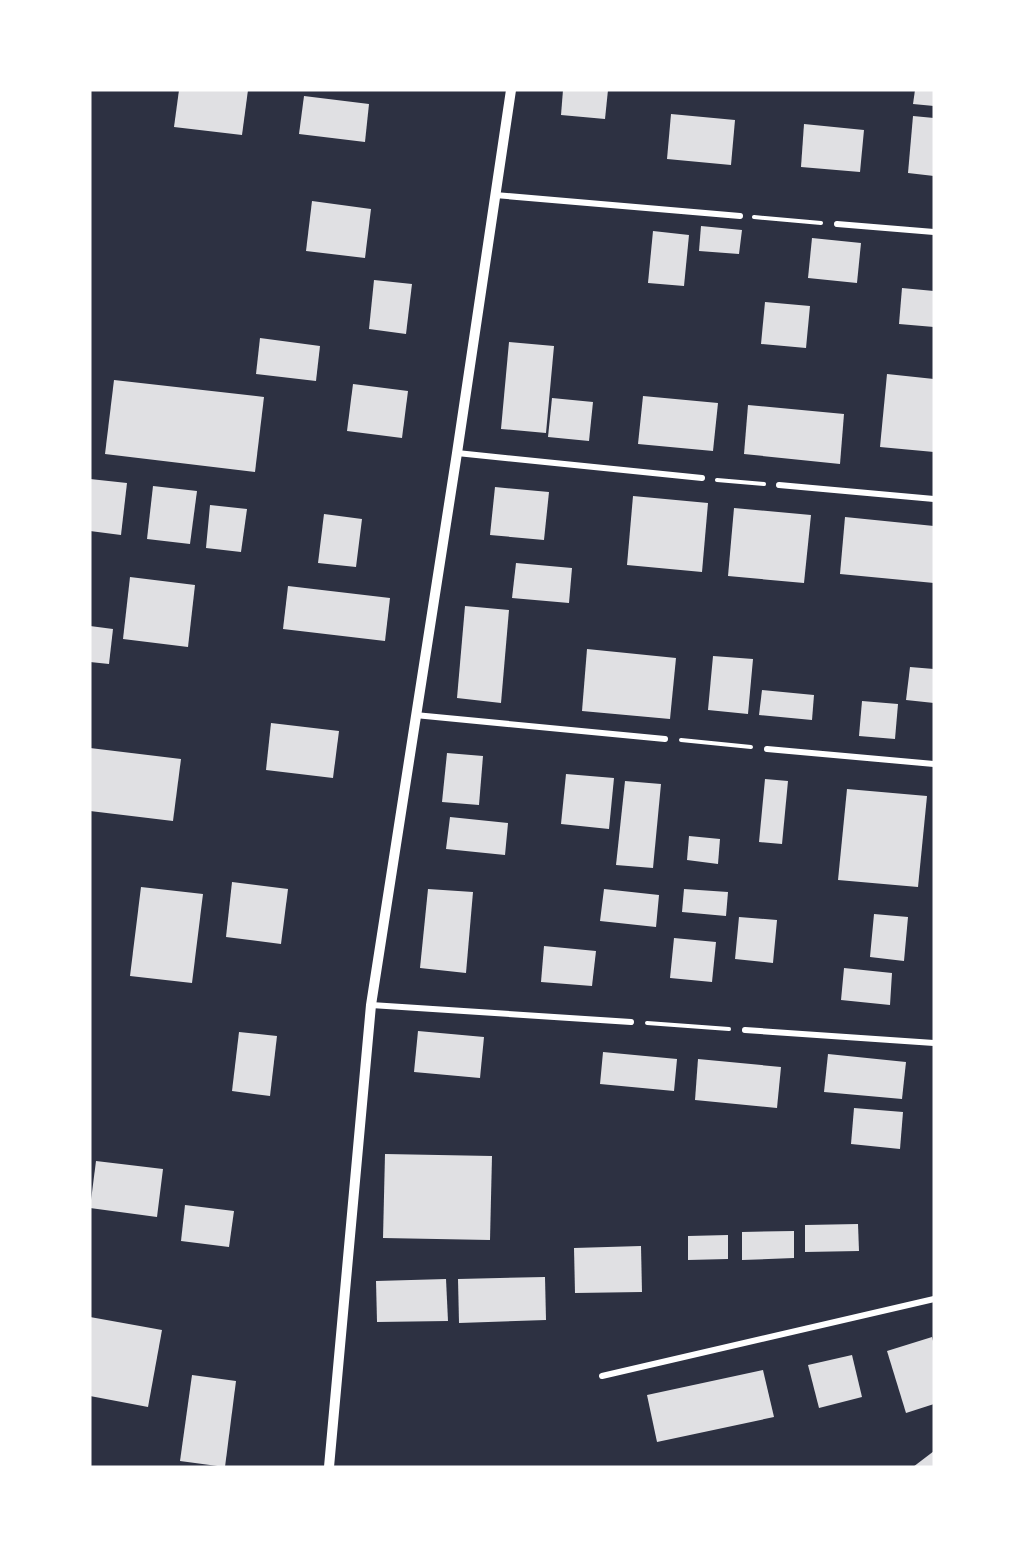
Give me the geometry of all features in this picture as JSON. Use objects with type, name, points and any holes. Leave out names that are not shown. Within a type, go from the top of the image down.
[{"type":"street","points":[[329,1467],[371,1005],[457,453],[510,90]]},
{"type":"street","points":[[494,195],[740,216]]},
{"type":"street","points":[[837,224],[934,232]]},
{"type":"street","points":[[457,453],[702,478]]},
{"type":"street","points":[[779,485],[934,499]]},
{"type":"street","points":[[415,715],[665,739]]},
{"type":"street","points":[[767,748],[934,764]]},
{"type":"street","points":[[371,1005],[631,1022]]},
{"type":"street","points":[[745,1030],[934,1044]]},
{"type":"street","points":[[602,1376],[934,1299]]},
{"type":"path","points":[[740,216],[837,224]]},
{"type":"path","points":[[702,478],[779,485]]},
{"type":"path","points":[[665,739],[767,748]]},
{"type":"path","points":[[631,1022],[745,1030]]},
{"type":"building","points":[[179,90],[248,90],[242,135],[174,127]]},
{"type":"building","points":[[563,90],[608,90],[605,119],[561,115]]},
{"type":"building","points":[[915,90],[934,90],[934,106],[913,104]]},
{"type":"building","points":[[304,96],[369,104],[365,142],[299,134]]},
{"type":"building","points":[[671,114],[735,120],[731,165],[667,159]]},
{"type":"building","points":[[913,116],[934,118],[934,176],[908,173]]},
{"type":"building","points":[[804,124],[864,130],[860,172],[801,167]]},
{"type":"building","points":[[312,201],[371,209],[365,258],[306,251]]},
{"type":"building","points":[[701,226],[742,230],[739,254],[699,251]]},
{"type":"building","points":[[653,231],[689,235],[684,286],[648,283]]},
{"type":"building","points":[[812,238],[861,243],[857,283],[808,278]]},
{"type":"building","points":[[374,280],[412,284],[406,334],[369,329]]},
{"type":"building","points":[[902,288],[934,291],[934,327],[899,324]]},
{"type":"building","points":[[765,302],[810,306],[806,348],[761,344]]},
{"type":"building","points":[[260,338],[320,346],[316,381],[256,374]]},
{"type":"building","points":[[509,342],[554,346],[546,433],[501,429]]},
{"type":"building","points":[[887,374],[934,379],[934,452],[880,447]]},
{"type":"building","points":[[114,380],[264,397],[255,472],[105,454]]},
{"type":"building","points":[[353,384],[408,391],[402,438],[347,431]]},
{"type":"building","points":[[643,396],[718,403],[713,451],[638,444]]},
{"type":"building","points":[[552,398],[593,402],[589,441],[548,437]]},
{"type":"building","points":[[748,405],[844,414],[840,464],[744,454]]},
{"type":"building","points":[[90,479],[127,483],[121,535],[90,531]]},
{"type":"building","points":[[153,486],[197,491],[190,544],[147,539]]},
{"type":"building","points":[[495,487],[549,492],[544,540],[490,535]]},
{"type":"building","points":[[633,496],[708,503],[702,572],[627,565]]},
{"type":"building","points":[[210,505],[247,509],[241,552],[206,548]]},
{"type":"building","points":[[734,508],[811,515],[804,583],[728,576]]},
{"type":"building","points":[[324,514],[362,519],[356,567],[318,563]]},
{"type":"building","points":[[845,517],[934,526],[934,583],[840,574]]},
{"type":"building","points":[[516,563],[572,568],[569,603],[512,598]]},
{"type":"building","points":[[130,577],[195,585],[188,647],[123,639]]},
{"type":"building","points":[[288,586],[390,598],[385,641],[283,629]]},
{"type":"building","points":[[465,606],[509,610],[501,703],[457,698]]},
{"type":"building","points":[[90,626],[113,629],[109,664],[90,662]]},
{"type":"building","points":[[587,649],[676,658],[670,719],[582,711]]},
{"type":"building","points":[[713,656],[753,659],[748,714],[708,710]]},
{"type":"building","points":[[910,667],[934,669],[934,703],[906,700]]},
{"type":"building","points":[[762,690],[814,695],[812,720],[759,715]]},
{"type":"building","points":[[862,701],[898,704],[895,739],[859,736]]},
{"type":"building","points":[[271,723],[339,731],[333,778],[266,770]]},
{"type":"building","points":[[90,748],[181,759],[173,821],[90,811]]},
{"type":"building","points":[[447,753],[483,756],[479,805],[442,802]]},
{"type":"building","points":[[566,774],[614,778],[609,829],[561,824]]},
{"type":"building","points":[[765,779],[788,781],[782,844],[759,842]]},
{"type":"building","points":[[625,781],[661,784],[653,868],[616,865]]},
{"type":"building","points":[[847,789],[927,796],[918,887],[838,880]]},
{"type":"building","points":[[450,817],[508,823],[505,855],[446,849]]},
{"type":"building","points":[[689,836],[720,839],[718,864],[687,860]]},
{"type":"building","points":[[232,882],[288,889],[281,944],[226,937]]},
{"type":"building","points":[[141,887],[203,894],[192,983],[130,976]]},
{"type":"building","points":[[428,889],[473,892],[466,973],[420,968]]},
{"type":"building","points":[[604,889],[659,895],[656,927],[600,921]]},
{"type":"building","points":[[684,889],[728,892],[726,916],[682,912]]},
{"type":"building","points":[[874,914],[908,917],[904,961],[870,957]]},
{"type":"building","points":[[739,917],[777,920],[773,963],[735,959]]},
{"type":"building","points":[[674,938],[716,942],[712,982],[670,978]]},
{"type":"building","points":[[544,946],[596,951],[592,986],[541,982]]},
{"type":"building","points":[[844,968],[892,973],[890,1005],[841,1000]]},
{"type":"building","points":[[418,1031],[484,1037],[480,1078],[414,1072]]},
{"type":"building","points":[[239,1032],[277,1036],[270,1096],[232,1091]]},
{"type":"building","points":[[603,1052],[677,1059],[674,1091],[600,1084]]},
{"type":"building","points":[[828,1054],[906,1062],[902,1099],[824,1092]]},
{"type":"building","points":[[698,1059],[781,1067],[777,1108],[695,1100]]},
{"type":"building","points":[[854,1108],[903,1112],[900,1149],[851,1144]]},
{"type":"building","points":[[385,1154],[492,1156],[490,1240],[383,1238]]},
{"type":"building","points":[[96,1161],[163,1169],[157,1217],[90,1208]]},
{"type":"building","points":[[185,1205],[234,1211],[229,1247],[181,1241]]},
{"type":"building","points":[[858,1224],[859,1251],[805,1252],[805,1225]]},
{"type":"building","points":[[794,1231],[794,1258],[742,1260],[742,1232]]},
{"type":"building","points":[[728,1235],[728,1259],[688,1260],[688,1236]]},
{"type":"building","points":[[641,1246],[642,1292],[575,1293],[574,1248]]},
{"type":"building","points":[[545,1277],[546,1320],[459,1323],[458,1279]]},
{"type":"building","points":[[446,1279],[448,1321],[377,1322],[376,1281]]},
{"type":"building","points":[[90,1317],[162,1330],[148,1407],[90,1396]]},
{"type":"building","points":[[932,1337],[934,1404],[906,1413],[887,1351]]},
{"type":"building","points":[[852,1355],[862,1397],[819,1408],[808,1365]]},
{"type":"building","points":[[763,1370],[774,1417],[657,1442],[647,1395]]},
{"type":"building","points":[[192,1375],[236,1381],[225,1467],[180,1461]]},
{"type":"building","points":[[934,1451],[934,1467],[913,1467]]}]
